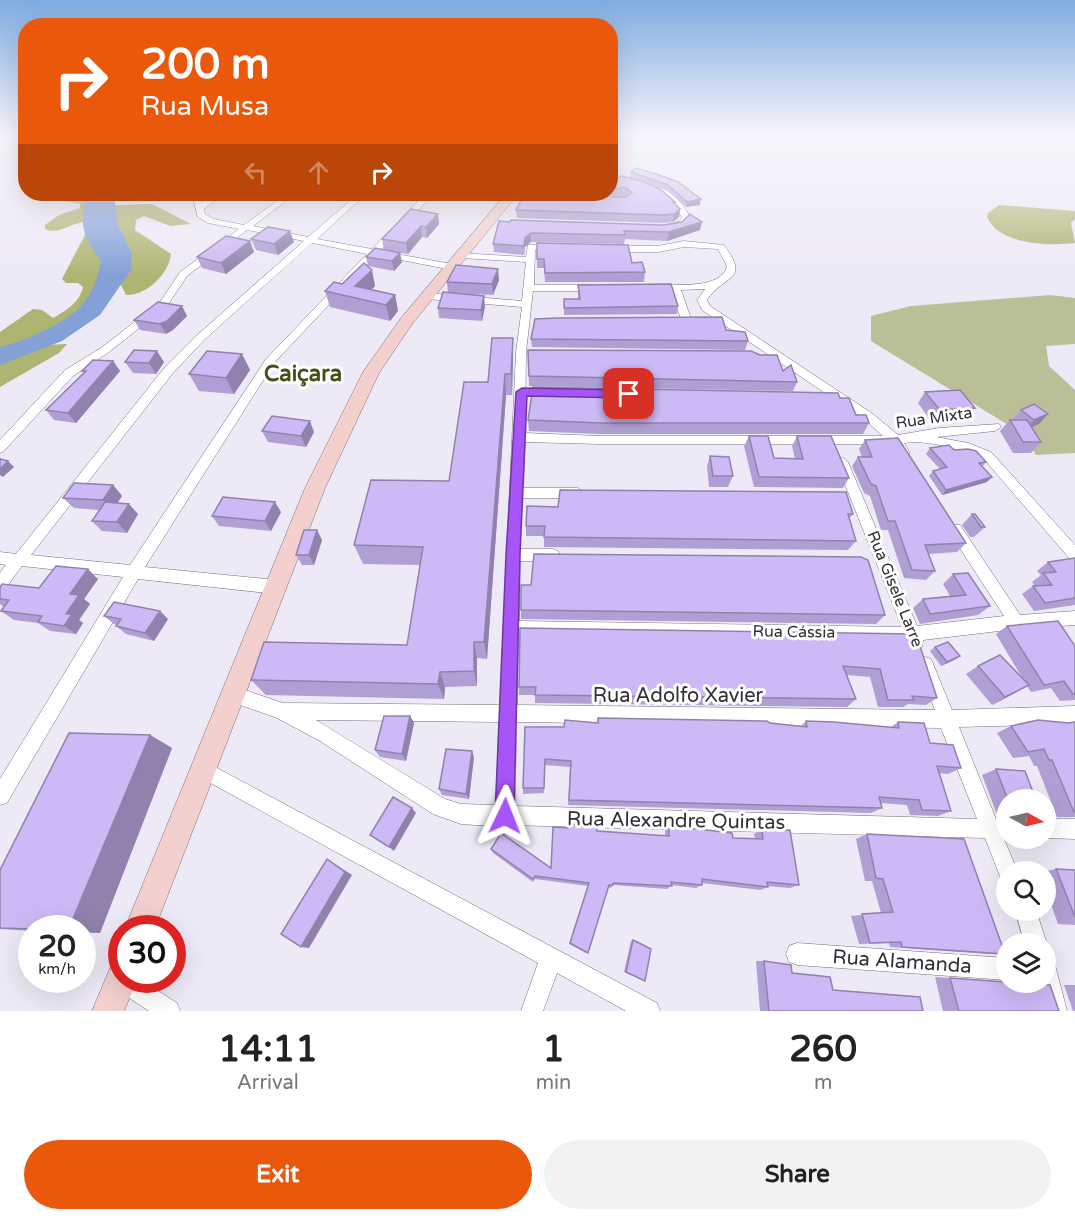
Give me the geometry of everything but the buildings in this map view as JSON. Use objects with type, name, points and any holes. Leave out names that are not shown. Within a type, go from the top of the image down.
[{"type":"main road","points":[[145,915],[315,488],[371,372],[406,321],[457,261],[495,222],[510,201]]},
{"type":"main road","points":[[108,1011],[115,993]]},
{"type":"street","points":[[626,192],[628,182]]},
{"type":"street","points":[[635,182],[652,187],[682,208],[687,217],[683,223],[662,228]]},
{"type":"street","points":[[198,201],[201,215],[212,221],[373,252],[457,261],[531,260]]},
{"type":"street","points":[[199,208],[210,201]]},
{"type":"street","points":[[0,447],[69,373],[105,350],[164,304],[183,274],[282,201]]},
{"type":"street","points":[[0,584],[169,370],[200,338],[354,201]]},
{"type":"street","points":[[0,796],[134,572],[270,362],[422,201]]},
{"type":"street","points":[[605,249],[658,249],[684,244],[721,248],[731,259],[732,269],[726,280],[713,286],[645,288]]},
{"type":"street","points":[[505,816],[515,493],[518,437],[527,392],[526,352],[529,321],[526,304],[531,247],[563,248]]},
{"type":"street","points":[[713,286],[702,300],[706,308],[869,417],[896,440],[915,469]]},
{"type":"street","points":[[675,287],[695,319]]},
{"type":"street","points":[[529,288],[603,288]]},
{"type":"street","points":[[427,296],[526,304]]},
{"type":"street","points":[[674,320],[723,319]]},
{"type":"street","points":[[754,355],[778,356]]},
{"type":"street","points":[[811,396],[845,401]]},
{"type":"street","name":"Rua Mixta","points":[[518,437],[600,440],[896,440],[939,432],[995,427]]},
{"type":"street","points":[[917,437],[968,448],[987,455],[1075,555]]},
{"type":"street","name":"Rua Gisele Larre","points":[[832,441],[850,495],[877,559],[996,825]]},
{"type":"street","points":[[515,493],[598,494]]},
{"type":"street","points":[[946,517],[1016,622]]},
{"type":"street","points":[[513,555],[573,555]]},
{"type":"street","points":[[0,558],[276,586]]},
{"type":"street","name":"Rua Cássia","points":[[512,628],[912,634],[1075,618]]},
{"type":"street","name":"Rua Alexandre Quintas","points":[[233,694],[280,711],[326,735],[440,807],[461,814],[996,829]]},
{"type":"street","name":"Rua Adolfo Xavier","points":[[280,711],[948,719],[1075,716]]},
{"type":"street","points":[[202,769],[649,1011]]},
{"type":"street","points":[[1056,829],[1075,829]]},
{"type":"street","name":"Rua Alamanda","points":[[797,954],[996,968]]},
{"type":"street","points":[[532,1011],[551,958]]},
{"type":"street","points":[[143,993],[169,1011]]},
{"type":"street","points":[[1052,993],[1056,1011]]},
{"type":"green space","points":[[64,201],[115,201],[115,205],[152,204],[191,224],[170,226],[144,216],[136,220],[135,230],[171,254],[161,276],[141,292],[126,295],[121,285],[106,282],[45,345],[67,344],[59,353],[0,387],[0,332],[33,309],[42,310],[53,318],[72,306],[79,297],[83,287],[78,283],[66,283],[62,279],[87,231],[87,222],[56,231],[45,229],[45,225],[59,215],[80,208],[80,204]]},
{"type":"green space","points":[[999,205],[1075,211],[1075,219],[1071,223],[1075,243],[1026,242],[1002,233],[987,217],[988,213]]},
{"type":"green space","points":[[1050,295],[1075,298],[1075,344],[1046,346],[1049,366],[1075,390],[1075,453],[1036,455],[1023,434],[871,341],[871,316],[911,306]]},
{"type":"water","points":[[85,201],[115,201],[118,224],[132,254],[131,270],[100,315],[62,341],[0,365],[0,347],[31,337],[54,326],[80,307],[92,291],[101,260],[89,244],[84,229]]},
{"type":"district","name":"Caiçara","points":[[303,374]]},
{"type":"route","points":[[505,816],[513,555],[522,392],[629,394]]}]
